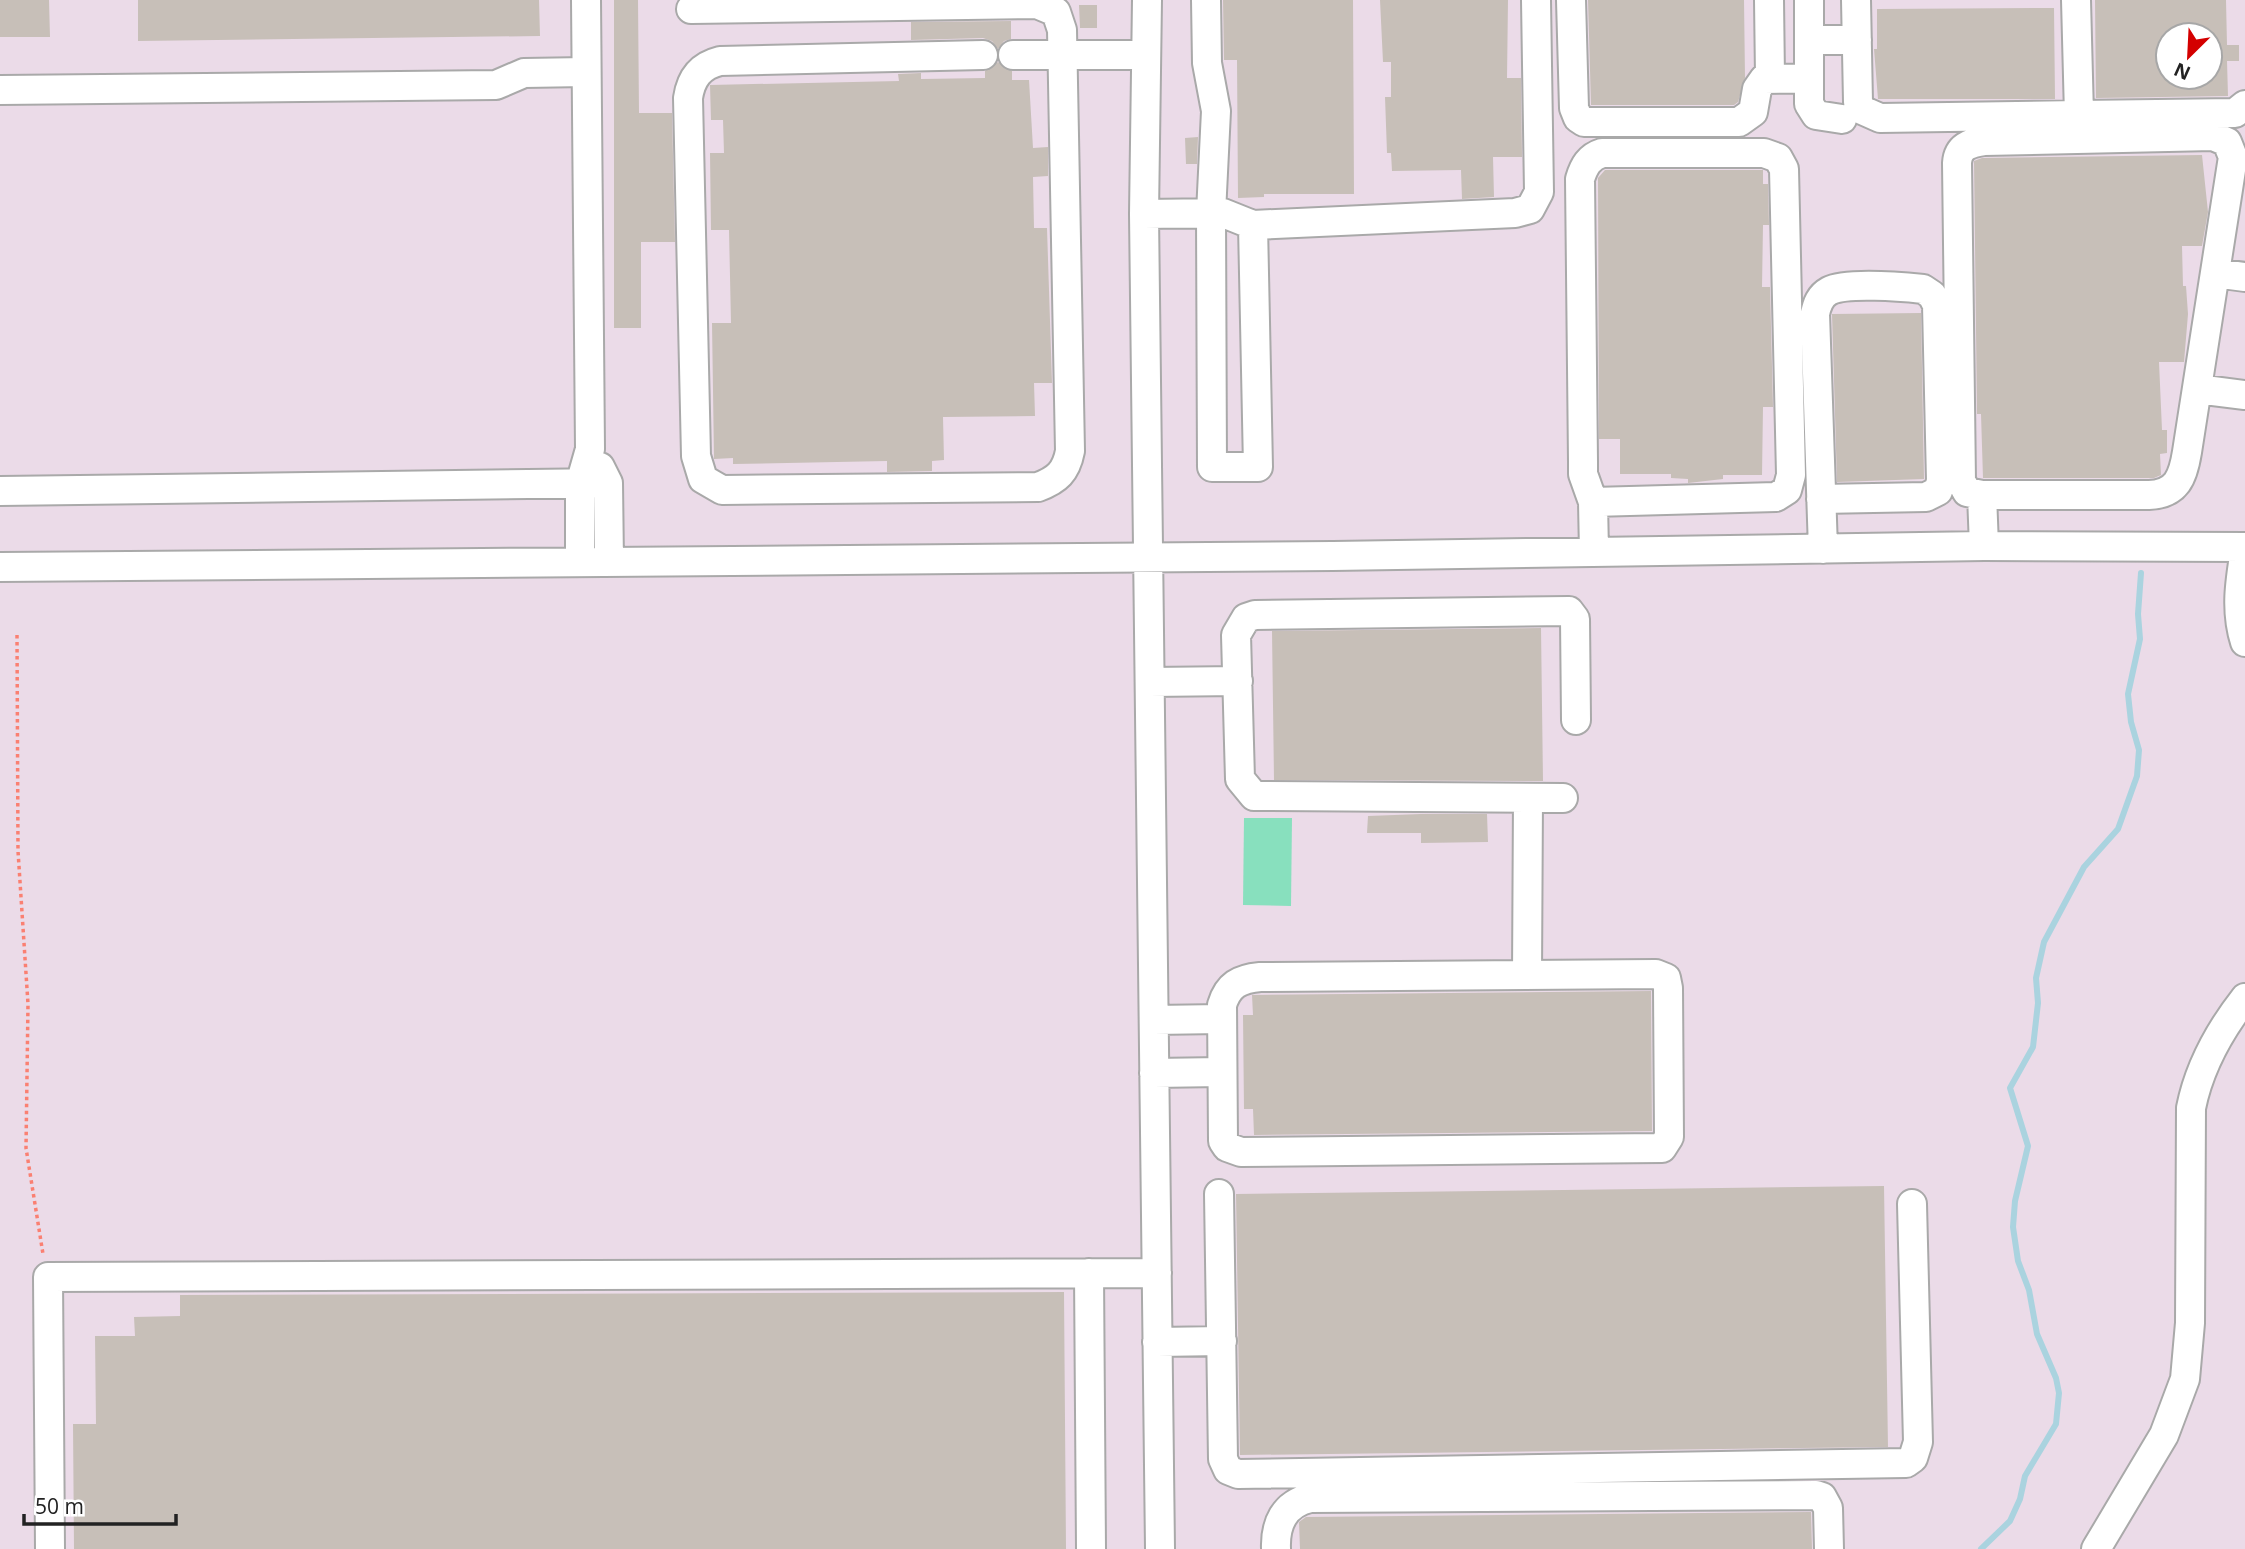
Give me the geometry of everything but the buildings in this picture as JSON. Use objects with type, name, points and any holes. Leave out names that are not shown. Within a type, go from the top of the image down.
[{"type":"street","points":[[580,562],[580,484],[590,449],[586,0]]},
{"type":"street","points":[[1147,0],[1144,214],[1160,1549]]},
{"type":"street","points":[[1206,0],[1207,63],[1216,111],[1211,213],[1212,467],[1258,467],[1253,225]]},
{"type":"street","points":[[1144,214],[1229,214],[1241,223],[1253,225],[1515,213],[1530,209],[1539,192],[1536,0]]},
{"type":"street","points":[[1571,0],[1574,108],[1578,118],[1584,121],[1739,122],[1749,117],[1755,106],[1758,85],[1770,77],[1808,78]]},
{"type":"street","points":[[1769,0],[1770,77]]},
{"type":"street","points":[[1809,0],[1808,78],[1811,111],[1823,118],[1842,119]]},
{"type":"street","points":[[1856,0],[1858,102],[1870,116],[2235,113],[2245,105]]},
{"type":"street","points":[[2076,0],[2079,115]]},
{"type":"street","points":[[691,9],[1037,4],[1051,8],[1059,16],[1063,55],[1070,451],[1065,470],[1051,482],[1038,487],[729,490],[708,484],[699,473],[696,456],[688,98],[693,78],[708,64],[720,61],[983,55]]},
{"type":"street","points":[[1809,40],[1857,40]]},
{"type":"street","points":[[1013,55],[1146,55]]},
{"type":"street","points":[[0,90],[496,85],[524,73],[586,72]]},
{"type":"street","points":[[2213,135],[2227,142],[2239,158],[2215,273],[2184,471],[2178,484],[2165,493],[1982,495],[1967,492],[1961,481],[1957,163],[1960,152],[1968,145],[1984,141],[2213,135]]},
{"type":"street","points":[[1593,502],[1776,497],[1787,489],[1791,475],[1784,169],[1778,158],[1764,153],[1602,153],[1594,156],[1583,170],[1580,179],[1583,474],[1593,502],[1594,551]]},
{"type":"street","points":[[2215,273],[2245,277]]},
{"type":"street","points":[[1821,499],[1926,497],[1938,491],[1941,481],[1937,305],[1932,295],[1923,289],[1842,288],[1828,292],[1818,301],[1815,314],[1821,499],[1824,549]]},
{"type":"street","points":[[2197,389],[2245,395]]},
{"type":"street","points":[[590,449],[608,483],[610,562]]},
{"type":"street","points":[[0,491],[608,483]]},
{"type":"street","points":[[1982,495],[1984,546]]},
{"type":"street","points":[[0,567],[1984,546],[2245,549],[2239,595],[2239,618],[2245,642]]},
{"type":"street","points":[[1563,798],[1254,796],[1240,779],[1236,635],[1246,618],[1255,615],[1564,610],[1572,613],[1575,619],[1576,720]]},
{"type":"street","points":[[1150,682],[1238,681]]},
{"type":"street","points":[[1527,975],[1528,799]]},
{"type":"street","points":[[1656,974],[1666,978],[1669,1124],[1666,1146],[1657,1150],[1241,1152],[1227,1147],[1223,1141],[1221,1018],[1222,1005],[1228,990],[1234,984],[1250,978],[1527,975],[1656,974]]},
{"type":"street","points":[[2096,1549],[2164,1435],[2185,1379],[2190,1324],[2191,1108],[2217,1041],[2245,998]]},
{"type":"street","points":[[1154,1020],[1221,1018]]},
{"type":"street","points":[[1154,1073],[1222,1072]]},
{"type":"street","points":[[1219,1194],[1223,1460],[1228,1470],[1238,1474],[1906,1463],[1913,1458],[1918,1442],[1912,1204]]},
{"type":"street","points":[[1089,1273],[1091,1549]]},
{"type":"street","points":[[50,1549],[48,1277],[1157,1273]]},
{"type":"street","points":[[1157,1342],[1222,1341]]},
{"type":"street","points":[[1276,1549],[1281,1519],[1292,1505],[1310,1498],[1816,1495],[1822,1497],[1828,1508],[1829,1549]]},
{"type":"path","points":[[17,635],[18,851],[29,1004],[26,1148],[48,1277]]},
{"type":"shaded area","points":[[0,0],[2245,0],[2245,1549],[0,1549]]},
{"type":"green space","points":[[1244,818],[1292,818],[1291,906],[1243,905]]},
{"type":"waterway","points":[[1981,1549],[2010,1521],[2020,1499],[2025,1476],[2056,1424],[2059,1393],[2056,1378],[2037,1334],[2029,1290],[2018,1261],[2013,1227],[2015,1201],[2028,1146],[2010,1088],[2033,1047],[2038,1003],[2036,978],[2044,942],[2084,867],[2118,829],[2137,776],[2139,750],[2131,722],[2128,694],[2140,639],[2138,614],[2141,573]]}]
